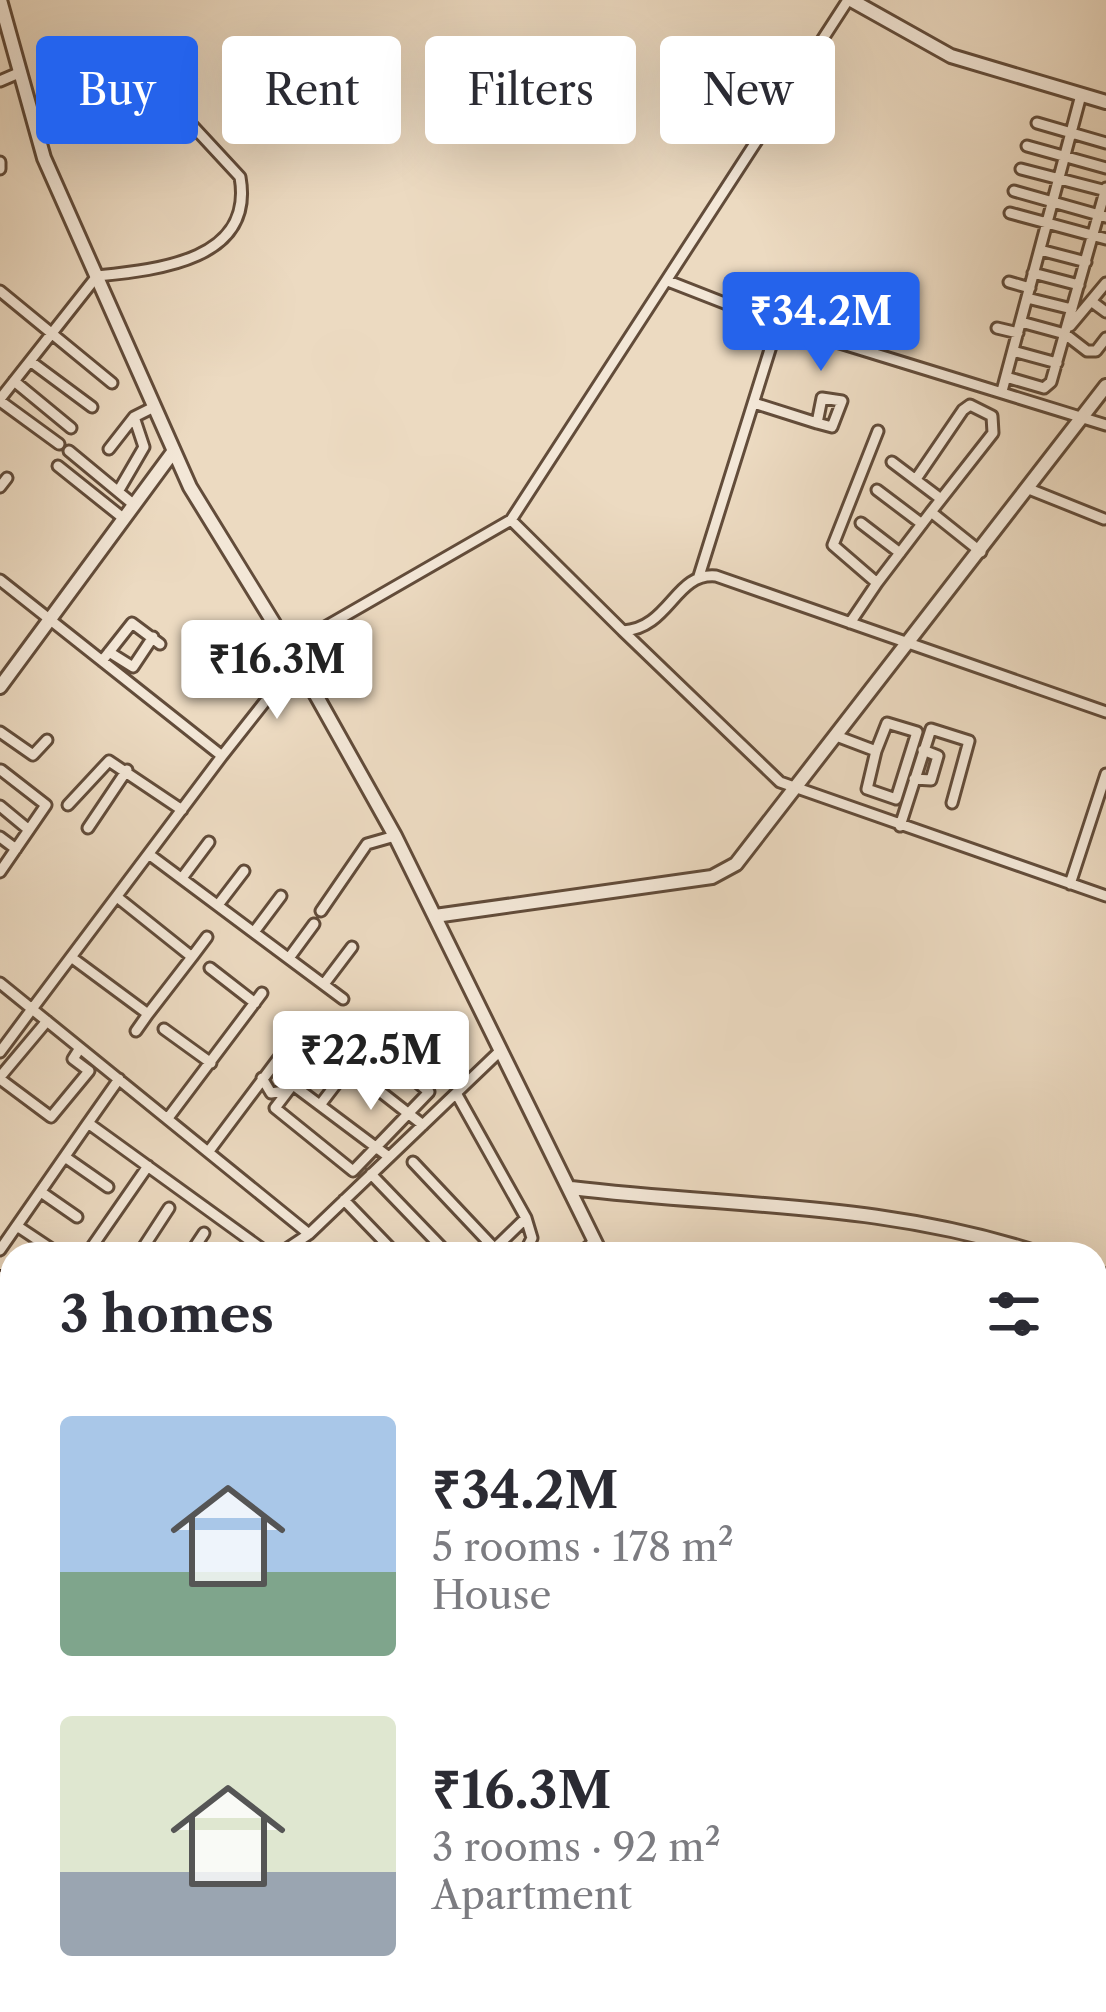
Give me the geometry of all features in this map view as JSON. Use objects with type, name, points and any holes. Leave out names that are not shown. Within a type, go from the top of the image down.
[{"type":"street","points":[[0,0],[44,158],[172,452],[395,836],[595,1242]]},
{"type":"street","points":[[0,1052],[150,855],[292,655],[511,520],[850,0],[936,50],[1106,102]]},
{"type":"street","points":[[0,81],[21,72]]},
{"type":"street","points":[[1002,391],[1081,95]]},
{"type":"street","points":[[1037,123],[1106,143]]},
{"type":"street","points":[[58,444],[0,400],[97,276],[155,270],[210,252],[238,215],[242,189],[235,170],[198,131]]},
{"type":"street","points":[[1027,146],[1106,168]]},
{"type":"street","points":[[1006,377],[1044,388],[1057,363],[1106,190],[1021,169]]},
{"type":"street","points":[[1014,191],[1102,216]]},
{"type":"street","points":[[1010,213],[1106,239]]},
{"type":"street","points":[[1040,250],[1086,262]]},
{"type":"street","points":[[1034,273],[1079,285]]},
{"type":"street","points":[[668,281],[778,324],[1106,425]]},
{"type":"street","points":[[1009,282],[1072,309]]},
{"type":"street","points":[[1066,332],[1106,283]]},
{"type":"street","points":[[0,291],[112,383]]},
{"type":"street","points":[[1091,301],[1106,312]]},
{"type":"street","points":[[623,631],[651,625],[699,576],[778,324]]},
{"type":"street","points":[[997,328],[1066,332],[1093,352],[1106,338]]},
{"type":"street","points":[[1013,351],[1057,363]]},
{"type":"street","points":[[30,361],[92,407]]},
{"type":"street","points":[[14,381],[71,428]]},
{"type":"street","points":[[435,916],[712,878],[736,864],[839,737],[1106,386]]},
{"type":"street","points":[[754,403],[817,423]]},
{"type":"street","points":[[850,623],[993,433],[992,416],[978,406],[963,410],[916,479]]},
{"type":"street","points":[[110,449],[134,417],[152,408]]},
{"type":"street","points":[[119,490],[145,447],[134,417]]},
{"type":"street","points":[[877,583],[833,545],[878,431]]},
{"type":"street","points":[[69,451],[133,504]]},
{"type":"street","points":[[0,687],[172,452]]},
{"type":"street","points":[[892,462],[941,499]]},
{"type":"street","points":[[58,466],[123,518]]},
{"type":"street","points":[[1029,489],[1064,496],[1103,519]]},
{"type":"street","points":[[877,490],[922,524]]},
{"type":"street","points":[[931,512],[981,552]]},
{"type":"street","points":[[511,520],[763,768],[796,790],[1106,896]]},
{"type":"street","points":[[861,523],[900,554]]},
{"type":"street","points":[[699,576],[716,576],[1106,712]]},
{"type":"street","points":[[0,580],[105,657],[222,756]]},
{"type":"street","points":[[132,623],[157,640],[134,667],[105,657],[132,623]]},
{"type":"street","points":[[887,723],[917,732],[896,799],[868,789],[876,751],[887,723]]},
{"type":"street","points":[[900,826],[931,729],[969,741],[952,803]]},
{"type":"street","points":[[0,732],[33,755],[47,740]]},
{"type":"street","points":[[839,737],[876,751]]},
{"type":"street","points":[[68,805],[109,761],[182,810]]},
{"type":"street","points":[[0,770],[46,805],[0,872]]},
{"type":"street","points":[[88,827],[128,770]]},
{"type":"street","points":[[1070,884],[1106,774]]},
{"type":"street","points":[[0,806],[29,830]]},
{"type":"street","points":[[320,911],[367,844],[395,836]]},
{"type":"street","points":[[0,837],[16,850]]},
{"type":"street","points":[[182,878],[208,842]]},
{"type":"street","points":[[150,855],[343,999]]},
{"type":"street","points":[[218,905],[244,871]]},
{"type":"street","points":[[254,932],[281,896]]},
{"type":"street","points":[[117,897],[192,958]]},
{"type":"street","points":[[289,958],[314,925]]},
{"type":"street","points":[[136,1031],[207,937]]},
{"type":"street","points":[[324,984],[352,947]]},
{"type":"street","points":[[70,957],[148,1014]]},
{"type":"street","points":[[210,968],[255,1004]]},
{"type":"street","points":[[0,983],[309,1234]]},
{"type":"street","points":[[168,1118],[262,993]]},
{"type":"street","points":[[209,1151],[308,1019]]},
{"type":"street","points":[[342,1020],[429,1092],[352,1171],[275,1108],[293,1085],[342,1020]]},
{"type":"street","points":[[47,1021],[0,1078],[51,1117],[89,1071],[73,1059],[80,1048]]},
{"type":"street","points":[[164,1029],[211,1063]]},
{"type":"street","points":[[297,1242],[500,1051]]},
{"type":"street","points":[[319,1052],[345,1072]]},
{"type":"street","points":[[262,1078],[271,1093],[286,1090],[289,1076],[275,1065]]},
{"type":"street","points":[[320,1105],[349,1067],[423,1125]]},
{"type":"street","points":[[5,1242],[119,1079]]},
{"type":"street","points":[[293,1085],[389,1157]]},
{"type":"street","points":[[456,1093],[526,1218],[530,1242]]},
{"type":"street","points":[[88,1124],[252,1242]]},
{"type":"street","points":[[65,1157],[108,1186]]},
{"type":"street","points":[[412,1162],[483,1242]]},
{"type":"street","points":[[95,1242],[148,1166]]},
{"type":"street","points":[[371,1174],[436,1242]]},
{"type":"street","points":[[572,1188],[655,1198],[771,1201],[902,1217],[988,1242]]},
{"type":"street","points":[[40,1192],[77,1217]]},
{"type":"street","points":[[344,1200],[384,1242]]},
{"type":"street","points":[[147,1242],[170,1208]]},
{"type":"street","points":[[501,1242],[526,1218]]},
{"type":"street","points":[[16,1226],[41,1242]]},
{"type":"street","points":[[198,1242],[204,1232]]}]
